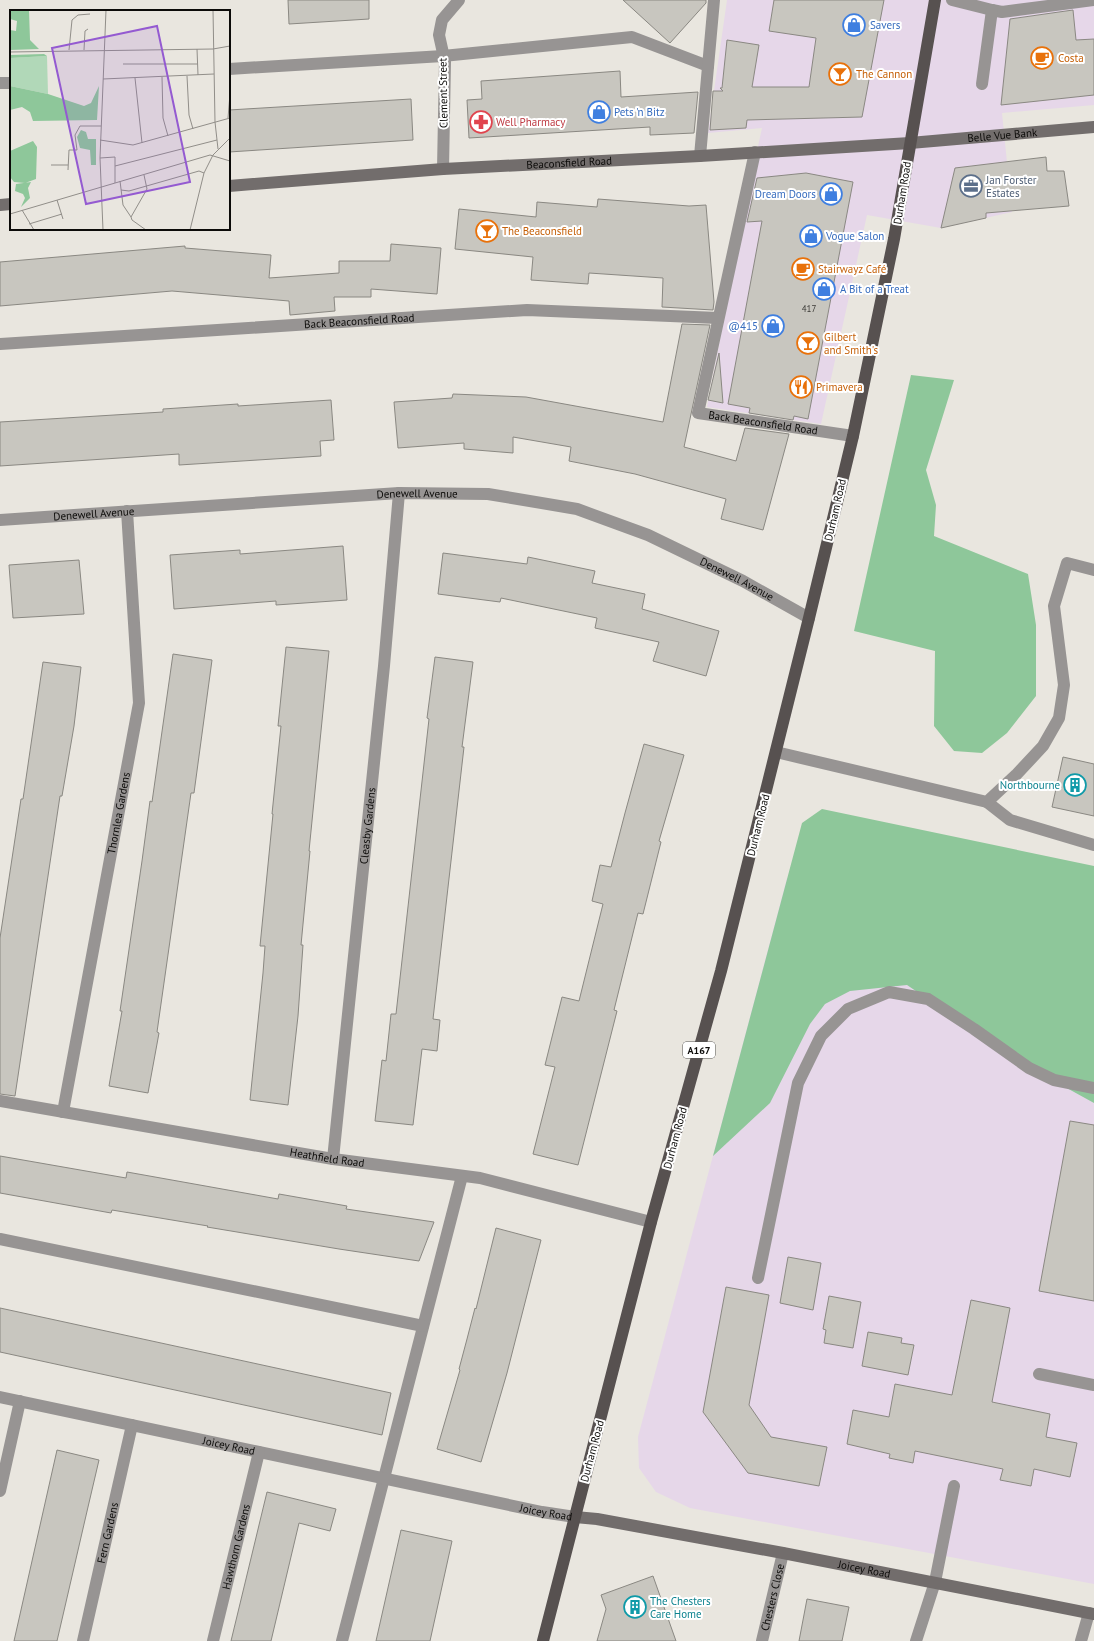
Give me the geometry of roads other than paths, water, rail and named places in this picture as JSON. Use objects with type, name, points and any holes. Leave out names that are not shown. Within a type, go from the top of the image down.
[{"type":"main road","name":"Durham Road","points":[[543,1641],[652,1222],[721,971],[853,436],[894,239],[935,0]]},
{"type":"street","name":"Clement Street","points":[[443,169],[445,62],[439,35],[442,20],[459,0]]},
{"type":"street","points":[[700,156],[714,0]]},
{"type":"street","points":[[952,0],[1002,12],[1094,0]]},
{"type":"street","points":[[982,84],[992,10]]},
{"type":"street","points":[[230,69],[443,56],[632,37],[708,66]]},
{"type":"street","name":"Belle Vue Bank","points":[[910,143],[1094,127]]},
{"type":"street","name":"Beaconsfield Road","points":[[230,186],[443,169],[700,156],[910,143]]},
{"type":"street","name":"Back Beaconsfield Road","points":[[755,152],[698,413],[853,436]]},
{"type":"street","points":[[0,205],[10,204]]},
{"type":"street","name":"Back Beaconsfield Road","points":[[0,344],[527,310],[718,318]]},
{"type":"street","name":"Denewell Avenue","points":[[0,520],[399,493],[488,494],[577,509],[648,535],[743,580],[809,618]]},
{"type":"street","name":"Cleasby Gardens","points":[[333,1159],[378,728],[399,493]]},
{"type":"street","name":"Thornlea Gardens","points":[[63,1112],[138,703],[127,511]]},
{"type":"street","points":[[987,802],[1016,775],[1043,746],[1059,718],[1064,685],[1054,606],[1067,563],[1094,570]]},
{"type":"street","points":[[776,752],[987,802],[1010,820],[1094,845]]},
{"type":"street","points":[[758,1278],[798,1083],[821,1036],[848,1009],[889,992],[928,999],[1029,1068],[1054,1080],[1094,1088]]},
{"type":"street","name":"Heathfield Road","points":[[0,1101],[333,1159],[480,1178],[652,1222]]},
{"type":"street","points":[[342,1641],[462,1176]]},
{"type":"street","points":[[0,1239],[423,1326]]},
{"type":"street","points":[[1039,1374],[1094,1385]]},
{"type":"street","name":"Joicey Road","points":[[0,1397],[542,1512],[597,1519],[783,1553],[1092,1613]]},
{"type":"street","points":[[0,1491],[20,1401]]},
{"type":"street","name":"Fern Gardens","points":[[83,1641],[132,1425]]},
{"type":"street","name":"Hawthorn Gardens","points":[[213,1641],[259,1452]]},
{"type":"street","points":[[916,1641],[935,1582],[954,1486]]},
{"type":"street","name":"Chesters Close","points":[[762,1641],[783,1553]]},
{"type":"street","points":[[1082,1641],[1092,1613]]},
{"type":"place","name":"Savers","points":[[854,25]]},
{"type":"place","name":"Costa","points":[[1042,58]]},
{"type":"place","name":"The Cannon","points":[[840,74]]},
{"type":"place","name":"Pets 'n Bitz","points":[[599,112]]},
{"type":"place","name":"Well Pharmacy","points":[[481,122]]},
{"type":"place","name":"Jan Forster Estates","points":[[971,186]]},
{"type":"place","name":"Dream Doors","points":[[831,194]]},
{"type":"place","name":"The Beaconsfield","points":[[487,231]]},
{"type":"place","name":"Vogue Salon","points":[[811,236]]},
{"type":"place","name":"Stairwayz Café","points":[[803,269]]},
{"type":"place","name":"A Bit of a Treat","points":[[824,289]]},
{"type":"place","name":"@415","points":[[773,326]]},
{"type":"place","name":"Gilbert and Smith's","points":[[808,343]]},
{"type":"place","name":"Primavera","points":[[801,387]]},
{"type":"place","name":"Northbourne","points":[[1075,785]]},
{"type":"place","name":"The Chesters Care Home","points":[[635,1607]]}]
